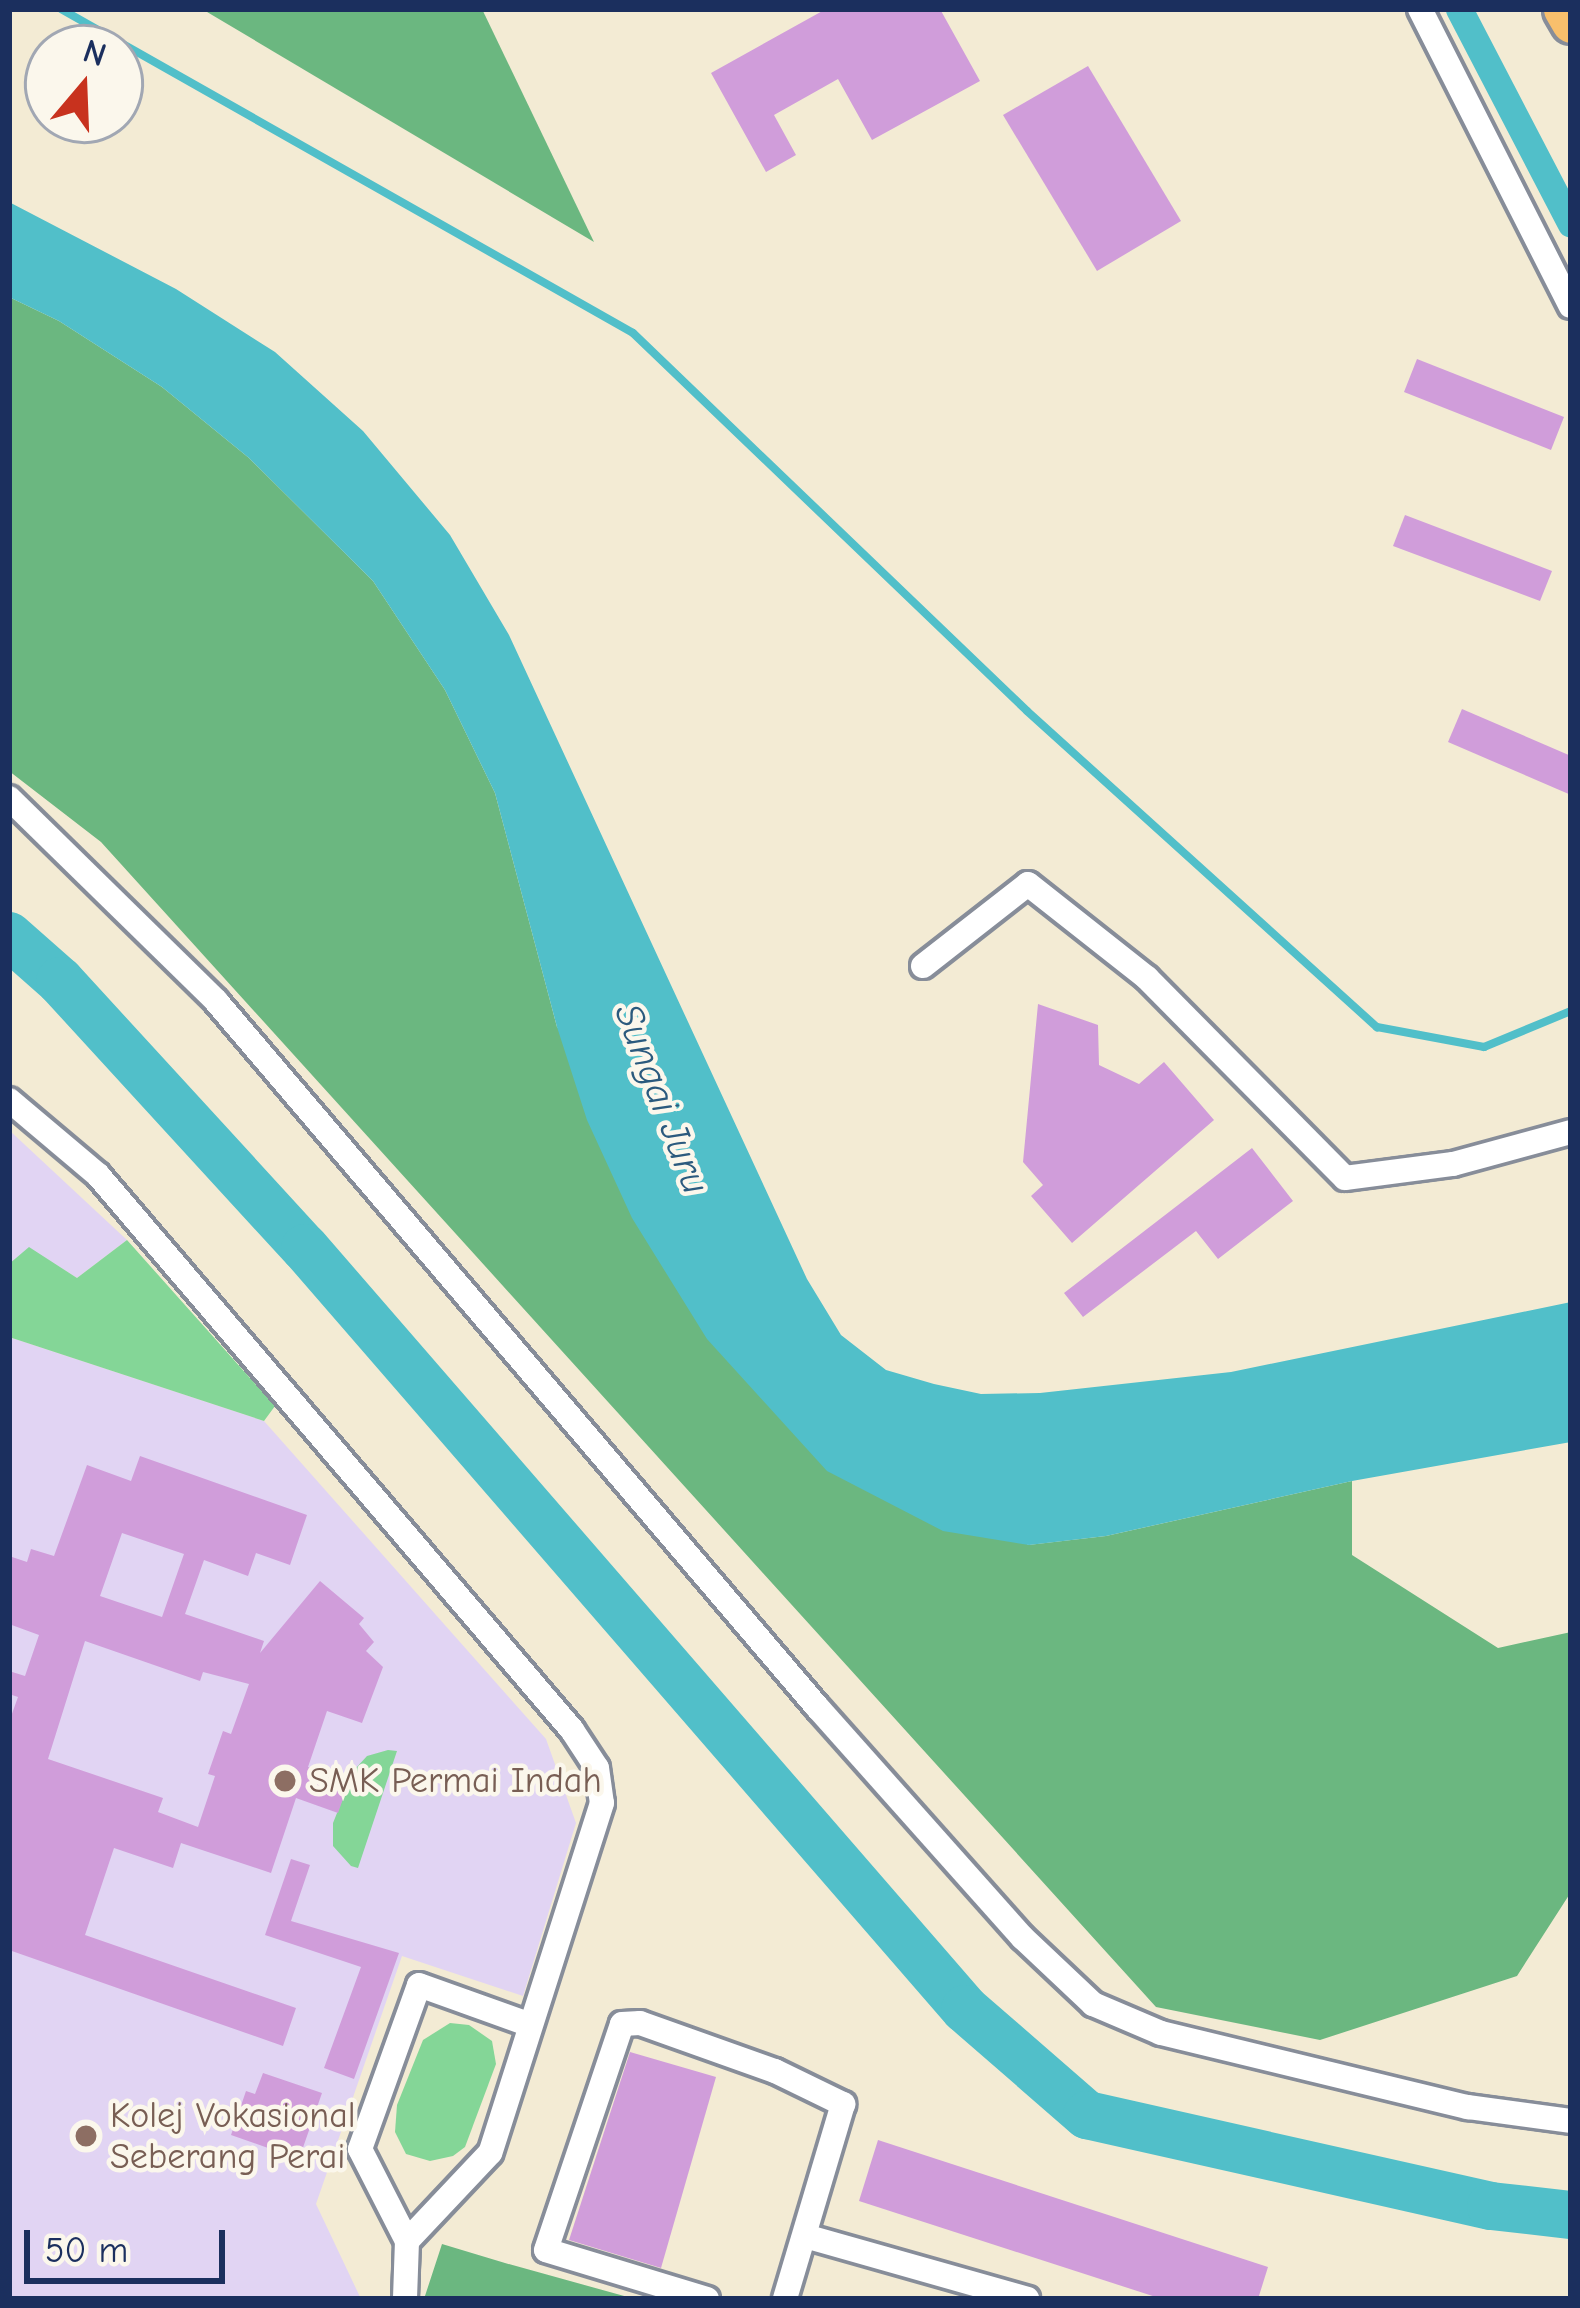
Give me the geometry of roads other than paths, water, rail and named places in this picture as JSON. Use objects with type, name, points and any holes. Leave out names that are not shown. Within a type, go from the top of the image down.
[{"type":"highway","points":[[1563,9],[1571,23]]},
{"type":"street","points":[[1420,9],[1571,306]]},
{"type":"street","points":[[9,797],[216,1001],[818,1708],[1022,1937],[1093,2004],[1161,2033],[1468,2107],[1571,2120]]},
{"type":"street","points":[[923,966],[1028,884],[1147,979],[1346,1178],[1453,1164],[1571,1132]]},
{"type":"street","points":[[9,1100],[98,1175],[572,1730],[597,1768],[602,1803],[527,2024],[490,2153],[407,2241]]},
{"type":"street","points":[[405,2299],[407,2241],[360,2149],[418,1985],[527,2024]]},
{"type":"street","points":[[707,2299],[546,2250],[622,2024],[640,2024],[775,2071],[843,2104],[785,2299]]},
{"type":"street","points":[[805,2236],[1027,2299]]},
{"type":"water","name":"Sungai Juru","points":[[9,202],[176,289],[275,352],[363,431],[450,535],[509,635],[807,1279],[841,1335],[886,1370],[934,1384],[981,1394],[1040,1393],[1231,1372],[1571,1302],[1571,1442],[1352,1481],[1106,1536],[1029,1545],[943,1531],[827,1471],[707,1339],[632,1218],[587,1120],[557,1027],[495,793],[445,690],[373,581],[249,458],[162,387],[59,321],[9,297]]},
{"type":"waterway","points":[[61,9],[633,333],[1027,711],[1377,1027],[1484,1047],[1571,1011]]},
{"type":"waterway","points":[[1459,9],[1571,224]]},
{"type":"waterway","points":[[9,936],[60,981],[305,1248],[965,2009],[1087,2115],[1491,2206],[1571,2215]]},
{"type":"place","name":"SMK Permai Indah","points":[[285,1781]]},
{"type":"place","name":"Kolej Vokasional Seberang Perai","points":[[86,2136]]}]
